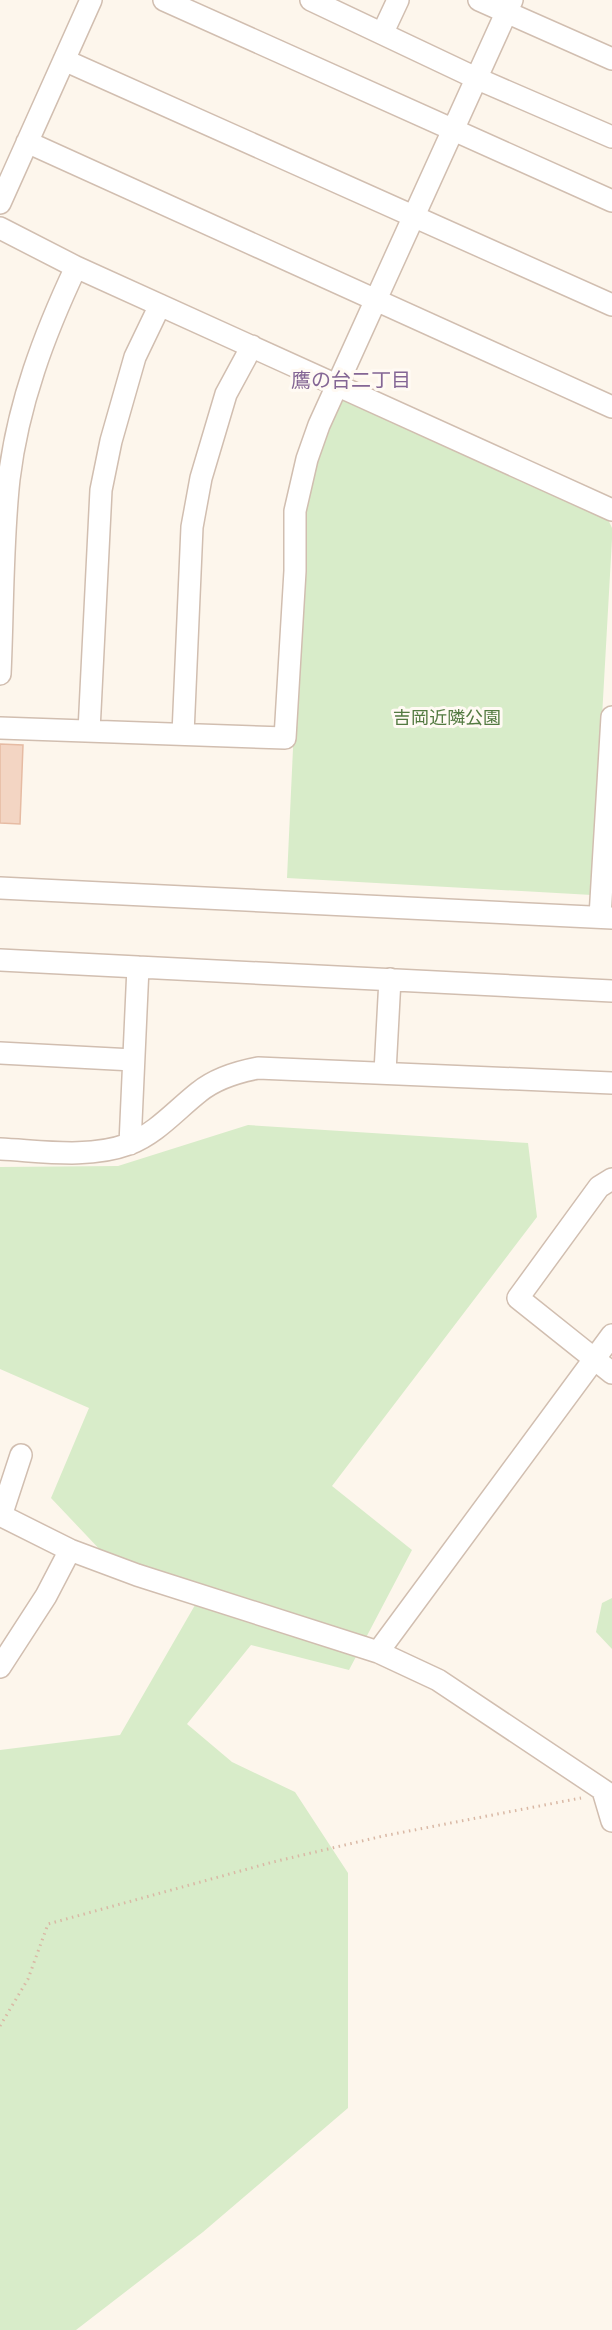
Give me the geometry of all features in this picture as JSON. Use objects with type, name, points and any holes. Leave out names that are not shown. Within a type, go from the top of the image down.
[{"type":"street","points":[[0,203],[91,0]]},
{"type":"street","points":[[164,0],[612,201]]},
{"type":"street","points":[[311,0],[383,32],[478,79],[612,137]]},
{"type":"street","points":[[383,32],[398,0]]},
{"type":"street","points":[[479,0],[509,6],[612,59]]},
{"type":"street","points":[[0,728],[285,738],[295,571],[295,512],[316,434],[509,6]]},
{"type":"street","points":[[64,60],[612,305]]},
{"type":"street","points":[[27,142],[612,407]]},
{"type":"street","points":[[0,228],[76,267],[612,510]]},
{"type":"street","points":[[0,674],[9,479],[17,436],[35,363],[52,317],[76,267]]},
{"type":"street","points":[[89,731],[101,490],[111,441],[135,357],[160,305]]},
{"type":"street","points":[[183,734],[192,527],[201,478],[225,394],[252,346]]},
{"type":"street","points":[[0,888],[606,917],[612,717]]},
{"type":"street","points":[[0,960],[612,991]]},
{"type":"street","points":[[130,1144],[138,966]]},
{"type":"street","points":[[385,1072],[390,979]]},
{"type":"street","points":[[0,1053],[134,1060]]},
{"type":"street","points":[[0,1149],[80,1153],[106,1151],[130,1144],[163,1124],[200,1091],[217,1080],[240,1072],[275,1067],[612,1083]]},
{"type":"street","points":[[612,1179],[599,1187],[518,1298],[612,1374]]},
{"type":"street","points":[[378,1652],[612,1335]]},
{"type":"street","points":[[21,1455],[1,1515],[70,1550],[137,1575],[378,1652],[438,1680],[608,1795],[612,1821]]},
{"type":"street","points":[[0,1667],[46,1596],[70,1550]]},
{"type":"path","points":[[0,2026],[28,1979],[48,1924],[273,1862],[383,1836],[608,1795]]},
{"type":"green space","name":"吉岡近隣公園","points":[[343,398],[606,515],[612,528],[612,539],[592,895],[287,878],[304,512],[324,433]]},
{"type":"green space","points":[[248,1125],[528,1143],[537,1217],[332,1486],[412,1550],[349,1670],[251,1645],[187,1724],[232,1762],[295,1792],[348,1873],[348,2108],[203,2232],[76,2330],[0,2330],[0,1750],[120,1735],[206,1586],[104,1554],[51,1498],[89,1408],[0,1369],[0,1167],[118,1166]]},
{"type":"green space","points":[[612,1598],[612,1649],[596,1632],[602,1603]]},
{"type":"building","points":[[0,744],[23,745],[20,824],[0,823]]},
{"type":"district","name":"鷹の台二丁目","points":[[351,380]]}]
